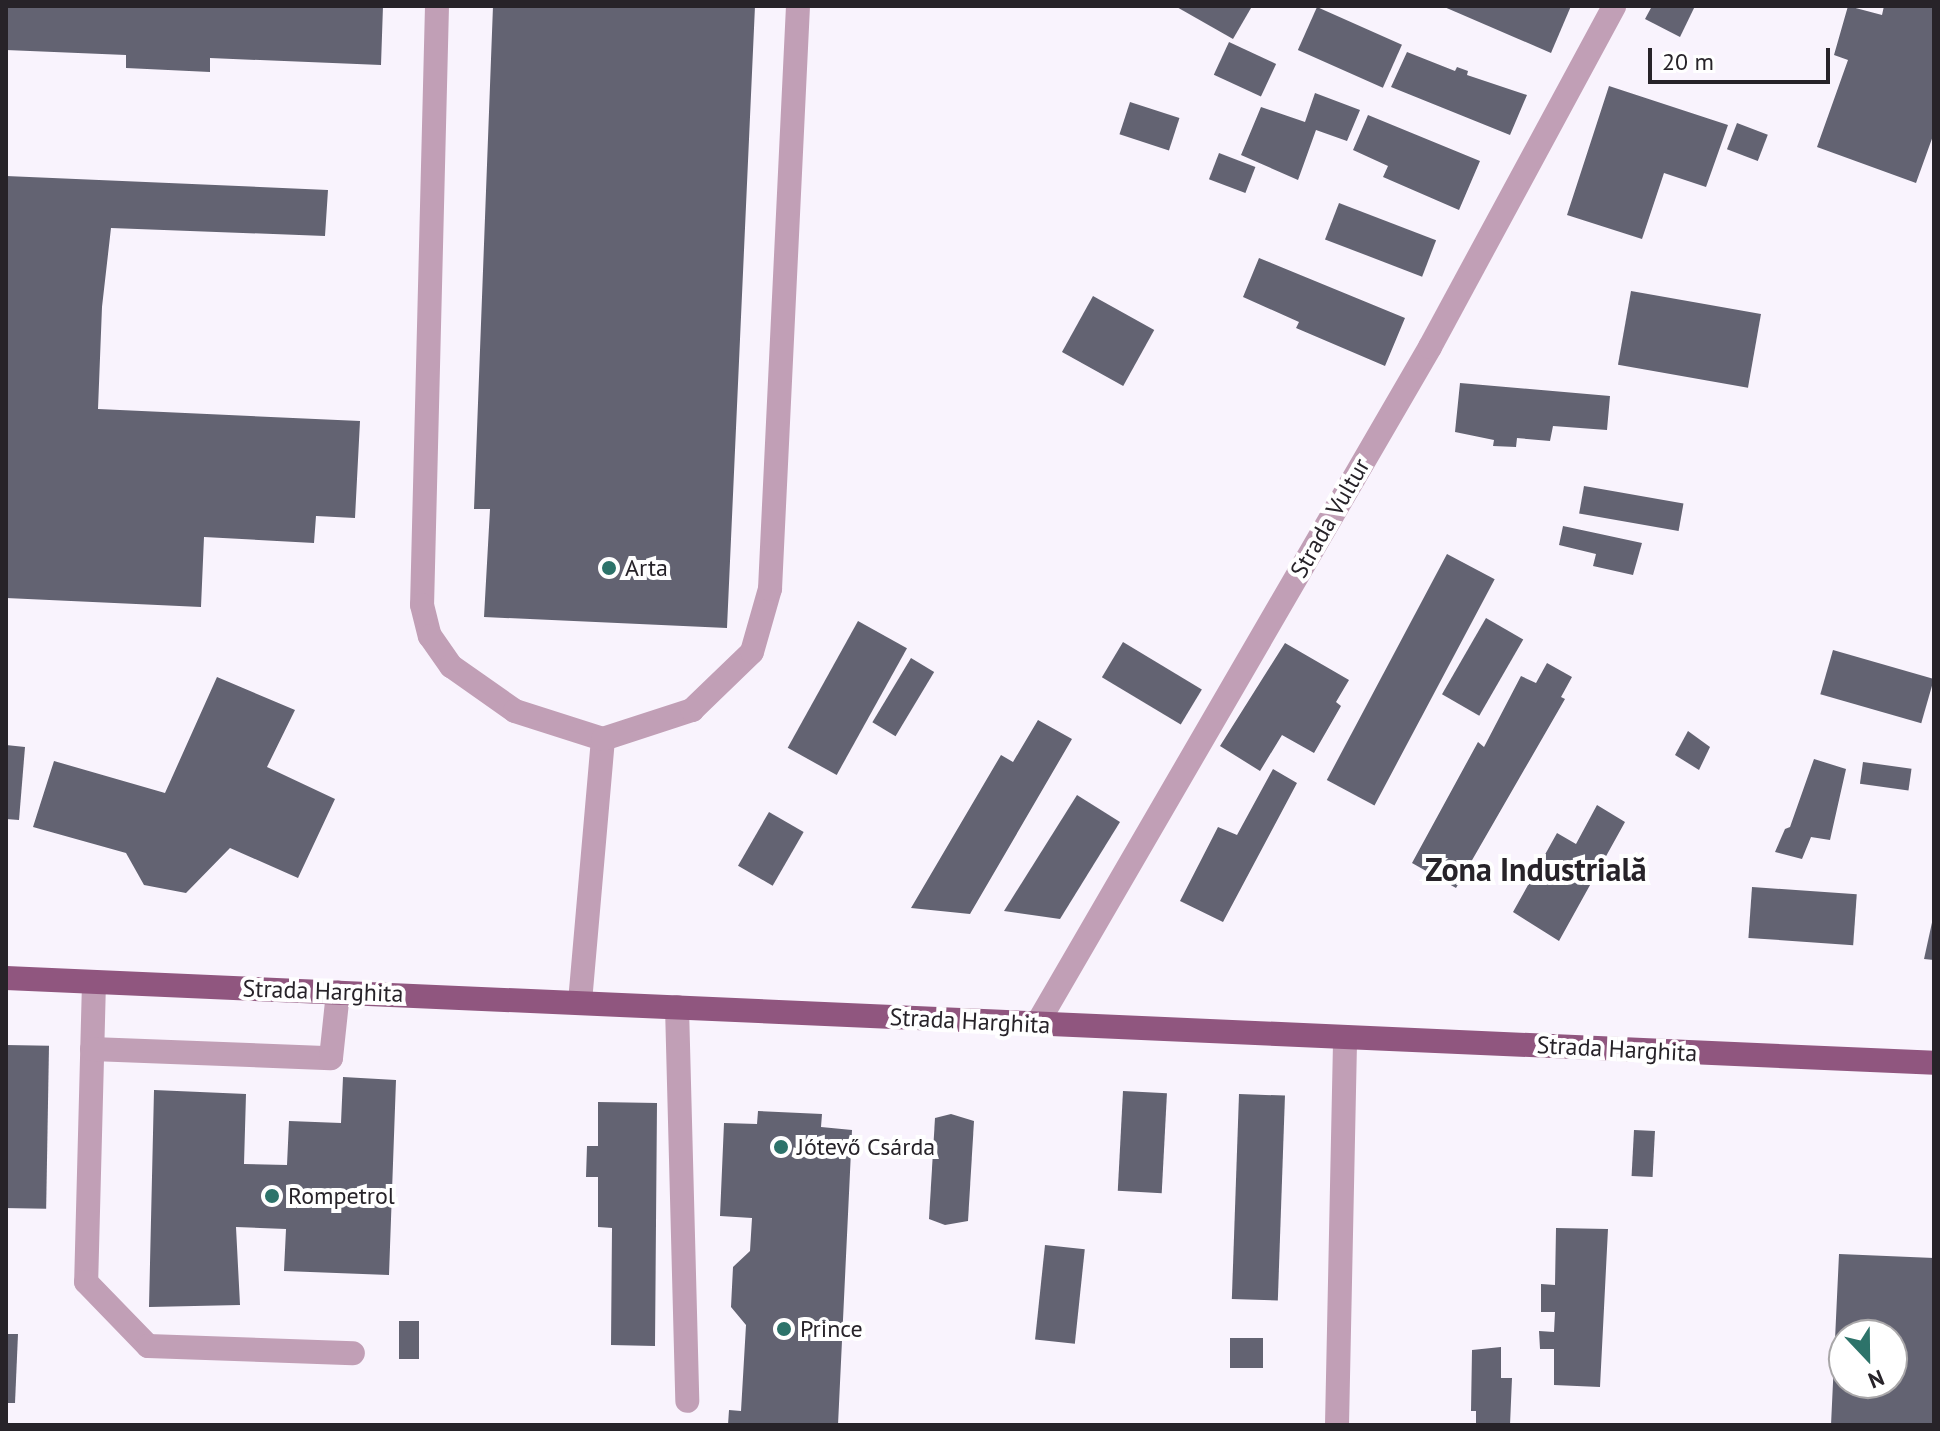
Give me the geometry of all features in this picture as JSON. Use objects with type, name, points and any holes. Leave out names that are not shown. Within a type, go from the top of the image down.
[{"type":"main road","name":"Strada Harghita","points":[[6,978],[1934,1063]]},
{"type":"street","points":[[437,6],[422,605],[430,636],[451,666],[515,711],[603,739],[692,710],[752,652],[770,589],[798,6]]},
{"type":"street","name":"Strada Vultur","points":[[1037,1024],[1430,347],[1614,6]]},
{"type":"street","points":[[580,1003],[603,739]]},
{"type":"street","points":[[94,982],[86,1282],[148,1346],[353,1353]]},
{"type":"street","points":[[92,1049],[331,1058],[338,992]]},
{"type":"street","points":[[677,1007],[687,1401]]},
{"type":"street","points":[[1337,1425],[1345,1037]]},
{"type":"building","points":[[6,6],[383,6],[381,65],[210,58],[210,72],[126,68],[126,55],[6,50]]},
{"type":"building","points":[[493,6],[755,6],[727,628],[484,617],[490,509],[474,509]]},
{"type":"building","points":[[1175,6],[1248,6],[1251,8],[1233,39]]},
{"type":"building","points":[[1442,6],[1571,6],[1551,53]]},
{"type":"building","points":[[1652,6],[1695,6],[1680,37],[1645,19]]},
{"type":"building","points":[[1848,6],[1882,15],[1884,6],[1934,6],[1934,133],[1916,183],[1817,147],[1848,60],[1834,55]]},
{"type":"building","points":[[1317,7],[1402,45],[1383,88],[1298,50]]},
{"type":"building","points":[[1229,42],[1276,64],[1261,97],[1214,75]]},
{"type":"building","points":[[1407,52],[1455,71],[1457,67],[1468,71],[1467,75],[1527,95],[1510,135],[1391,87]]},
{"type":"building","points":[[1609,86],[1728,125],[1706,187],[1664,173],[1642,239],[1567,215]]},
{"type":"building","points":[[1315,93],[1360,110],[1347,141],[1316,130],[1298,180],[1241,155],[1261,107],[1305,122]]},
{"type":"building","points":[[1130,102],[1179,118],[1169,150],[1119,134]]},
{"type":"building","points":[[1368,115],[1480,161],[1459,210],[1383,177],[1388,166],[1353,150]]},
{"type":"building","points":[[1737,123],[1768,135],[1758,161],[1727,149]]},
{"type":"building","points":[[1219,153],[1255,167],[1245,193],[1209,179]]},
{"type":"building","points":[[6,176],[328,190],[325,236],[111,228],[102,307],[98,409],[360,421],[355,518],[316,516],[314,543],[204,537],[201,607],[6,598]]},
{"type":"building","points":[[1339,203],[1436,240],[1422,277],[1325,239]]},
{"type":"building","points":[[1259,258],[1405,318],[1385,366],[1296,328],[1299,322],[1243,297]]},
{"type":"building","points":[[1631,291],[1761,314],[1748,388],[1618,365]]},
{"type":"building","points":[[1093,296],[1154,330],[1123,386],[1062,352]]},
{"type":"building","points":[[1460,383],[1610,396],[1607,430],[1553,426],[1550,441],[1517,438],[1516,447],[1493,446],[1494,440],[1455,432]]},
{"type":"building","points":[[1584,486],[1683,504],[1679,531],[1579,514]]},
{"type":"building","points":[[1563,526],[1642,543],[1633,575],[1593,566],[1596,554],[1559,545]]},
{"type":"building","points":[[1447,554],[1495,579],[1374,805],[1327,780]]},
{"type":"building","points":[[1486,618],[1523,640],[1479,716],[1442,694]]},
{"type":"building","points":[[858,621],[907,648],[837,775],[788,748]]},
{"type":"building","points":[[1123,642],[1202,689],[1181,725],[1102,677]]},
{"type":"building","points":[[1285,643],[1349,680],[1336,702],[1341,706],[1314,753],[1282,735],[1260,771],[1220,746]]},
{"type":"building","points":[[1833,650],[1934,679],[1921,723],[1820,694]]},
{"type":"building","points":[[911,658],[934,672],[896,736],[872,722]]},
{"type":"building","points":[[1547,663],[1572,677],[1561,697],[1565,699],[1456,888],[1412,863],[1478,742],[1484,747],[1521,676],[1536,683]]},
{"type":"building","points":[[217,677],[295,710],[267,767],[335,799],[298,878],[230,848],[186,893],[144,885],[126,853],[33,827],[54,761],[165,793]]},
{"type":"building","points":[[1038,720],[1072,739],[970,914],[911,908],[1001,755],[1013,762]]},
{"type":"building","points":[[1688,731],[1710,747],[1699,770],[1675,755]]},
{"type":"building","points":[[6,745],[25,747],[19,820],[6,819]]},
{"type":"building","points":[[1814,759],[1846,769],[1830,840],[1811,837],[1802,859],[1775,852],[1785,829],[1790,827]]},
{"type":"building","points":[[1863,762],[1912,769],[1908,791],[1860,784]]},
{"type":"building","points":[[1273,769],[1297,783],[1223,922],[1180,901],[1218,827],[1237,835]]},
{"type":"building","points":[[1077,795],[1120,822],[1060,919],[1004,911]]},
{"type":"building","points":[[1597,805],[1625,822],[1559,941],[1513,912],[1557,833],[1576,844]]},
{"type":"building","points":[[769,812],[804,832],[773,886],[738,866]]},
{"type":"building","points":[[1752,887],[1857,894],[1853,945],[1748,938]]},
{"type":"building","points":[[1933,918],[1934,960],[1924,959]]},
{"type":"building","points":[[6,1045],[49,1046],[46,1209],[6,1208]]},
{"type":"building","name":"Rompetrol","points":[[343,1077],[396,1080],[389,1275],[284,1271],[286,1229],[236,1227],[240,1305],[149,1307],[154,1090],[246,1094],[244,1164],[287,1165],[289,1121],[341,1123]]},
{"type":"building","points":[[1123,1091],[1167,1093],[1162,1193],[1118,1191]]},
{"type":"building","points":[[1239,1094],[1285,1096],[1278,1300],[1232,1299]]},
{"type":"building","points":[[598,1102],[657,1103],[655,1346],[611,1345],[612,1228],[598,1227],[598,1177],[586,1177],[587,1146],[598,1146]]},
{"type":"building","points":[[758,1111],[822,1114],[821,1127],[852,1130],[838,1425],[728,1425],[729,1410],[741,1411],[746,1325],[731,1307],[733,1267],[750,1251],[752,1218],[720,1216],[724,1123],[757,1124]]},
{"type":"building","points":[[951,1114],[974,1121],[968,1221],[945,1225],[929,1219],[935,1118]]},
{"type":"building","points":[[1634,1130],[1655,1131],[1653,1177],[1632,1176]]},
{"type":"building","points":[[1556,1228],[1608,1229],[1600,1387],[1554,1385],[1554,1349],[1540,1349],[1539,1331],[1554,1332],[1555,1312],[1541,1312],[1541,1284],[1555,1285]]},
{"type":"building","points":[[1045,1245],[1085,1249],[1075,1344],[1035,1339]]},
{"type":"building","points":[[1839,1254],[1934,1258],[1934,1425],[1831,1425],[1832,1399],[1908,1399],[1908,1319],[1836,1319]]},
{"type":"building","points":[[399,1321],[419,1321],[419,1359],[399,1359]]},
{"type":"building","points":[[6,1334],[18,1334],[15,1403],[6,1403]]},
{"type":"building","points":[[1230,1338],[1263,1338],[1263,1368],[1230,1368]]},
{"type":"building","points":[[1501,1347],[1501,1378],[1512,1378],[1510,1425],[1476,1425],[1476,1411],[1471,1411],[1472,1350]]},
{"type":"place","name":"Arta","points":[[609,568]]},
{"type":"place","name":"Jótevő Csárda","points":[[781,1147]]},
{"type":"place","name":"Rompetrol","points":[[272,1196]]},
{"type":"place","name":"Prince","points":[[784,1329]]},
{"type":"district","name":"Zona Industrială","points":[[1536,869]]}]
